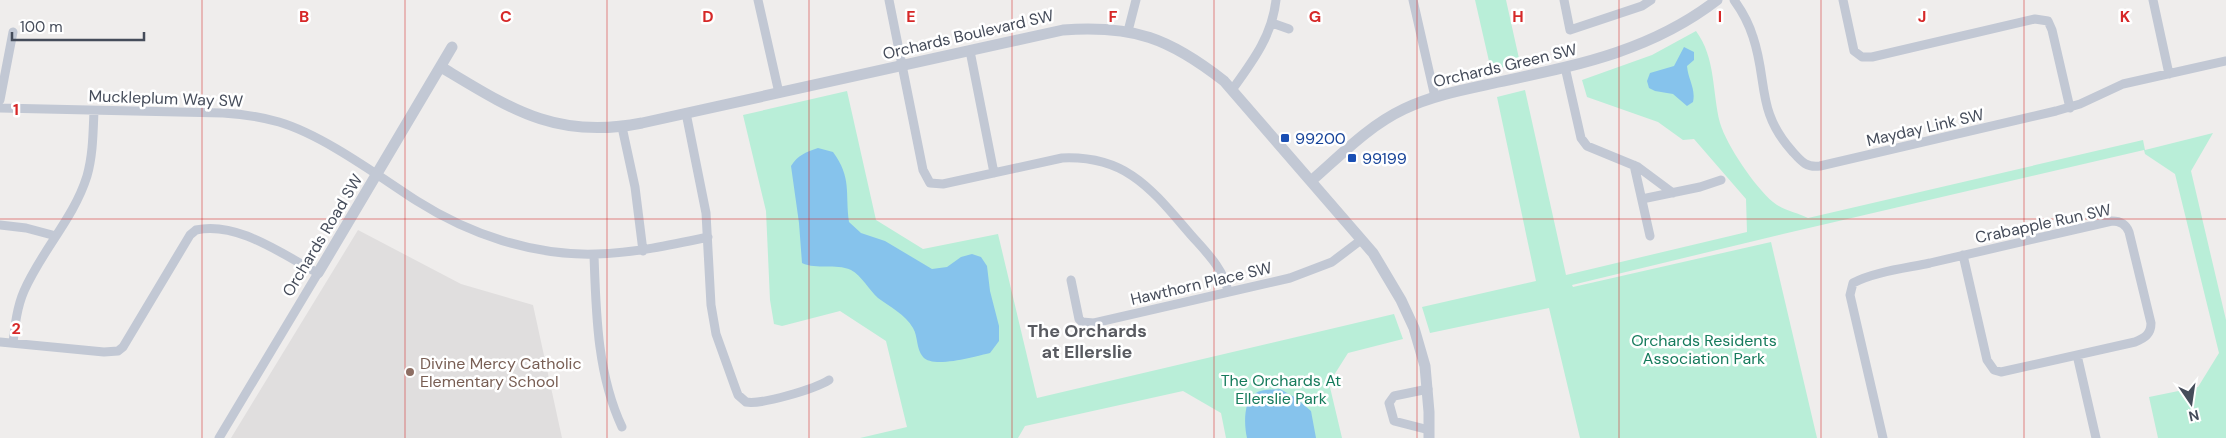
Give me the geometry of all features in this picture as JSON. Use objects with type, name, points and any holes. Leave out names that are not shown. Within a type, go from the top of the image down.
[{"type":"street","points":[[758,0],[779,93]]},
{"type":"street","points":[[889,0],[923,170],[930,183],[943,184],[1047,161],[1078,158],[1092,159],[1120,169],[1137,178],[1156,194],[1212,259],[1223,278],[1228,292]]},
{"type":"street","points":[[1128,32],[1136,0]]},
{"type":"street","points":[[1232,90],[1258,54],[1272,23],[1276,0]]},
{"type":"street","points":[[1413,0],[1435,97]]},
{"type":"street","points":[[1564,0],[1570,30],[1642,6],[1651,0]]},
{"type":"street","name":"Orchards Green SW","points":[[1310,181],[1367,132],[1404,108],[1435,97],[1620,53],[1664,35],[1718,0]]},
{"type":"street","name":"Mayday Link SW","points":[[1734,0],[1743,13],[1754,37],[1764,98],[1771,118],[1790,148],[1802,162],[1810,166],[1830,164],[2070,108],[2123,84],[2226,61]]},
{"type":"street","points":[[1843,0],[1854,51],[1862,57],[1872,57],[2036,19],[2048,21],[2052,30],[2070,108]]},
{"type":"street","points":[[2152,0],[2169,74]]},
{"type":"street","points":[[1272,23],[1288,29]]},
{"type":"street","name":"Orchards Boulevard SW","points":[[441,67],[490,98],[534,118],[572,127],[605,129],[622,127],[1063,30],[1099,28],[1128,32],[1161,41],[1181,50],[1207,68],[1232,90],[1379,263],[1406,308],[1422,352],[1428,389],[1429,434],[1394,421],[1388,403],[1394,396],[1428,389]]},
{"type":"street","points":[[0,100],[13,32]]},
{"type":"street","name":"Orchards Road SW","points":[[219,438],[452,47]]},
{"type":"street","points":[[970,51],[994,173]]},
{"type":"street","points":[[1566,67],[1582,138],[1587,146],[1634,165],[1673,193]]},
{"type":"street","name":"Muckleplum Way SW","points":[[0,108],[223,113],[259,117],[299,130],[443,216],[493,238],[540,250],[594,255],[643,250],[708,237]]},
{"type":"street","points":[[13,343],[24,290],[77,201],[87,176],[92,152],[94,111]]},
{"type":"street","points":[[686,113],[702,187],[708,237],[711,305],[716,334],[726,366],[742,399],[751,403],[758,402],[812,389],[829,380]]},
{"type":"street","points":[[622,127],[635,187],[643,250]]},
{"type":"street","points":[[1634,165],[1650,236]]},
{"type":"street","points":[[1642,199],[1700,188],[1722,180]]},
{"type":"street","name":"Crabapple Run SW","points":[[1883,438],[1850,295],[1851,286],[1862,279],[1963,255],[2112,221],[2126,226],[2129,232],[2151,323],[2149,331],[2143,339],[2135,342],[2002,372],[1994,370],[1987,360],[1963,255]]},
{"type":"street","points":[[0,225],[32,229],[56,236]]},
{"type":"street","points":[[0,342],[104,352],[118,351],[123,347],[190,235],[196,230],[218,230],[248,237],[268,245],[318,273]]},
{"type":"street","name":"Hawthorn Place SW","points":[[1071,280],[1077,316],[1082,322],[1087,324],[1290,278],[1313,271],[1338,258],[1361,240]]},
{"type":"street","points":[[594,255],[595,300],[602,356],[614,410],[622,427]]},
{"type":"street","points":[[2077,356],[2096,438]]},
{"type":"shaded area","name":"Divine Mercy Catholic Elementary School","points":[[358,230],[461,284],[533,305],[562,438],[231,438]]},
{"type":"green space","points":[[1475,0],[1506,0],[1520,63],[1491,70]]},
{"type":"green space","name":"Orchards Residents Association Park","points":[[1696,31],[1707,52],[1720,123],[1735,154],[1758,187],[1773,202],[1808,218],[2143,140],[2145,150],[2213,133],[2191,171],[2226,320],[2226,438],[2158,438],[2149,397],[2198,387],[2219,353],[2175,174],[2145,154],[2144,150],[1572,285],[1573,287],[1771,242],[1817,438],[1580,438],[1549,308],[1430,333],[1422,307],[1536,281],[1497,97],[1525,90],[1566,275],[1747,232],[1746,199],[1694,139],[1683,140],[1658,122],[1587,97],[1582,80],[1652,55]]},
{"type":"green space","name":"The Orchards At Ellerslie Park","points":[[847,91],[876,220],[923,249],[998,234],[1037,398],[1394,314],[1403,339],[1348,353],[1329,383],[1342,438],[1226,438],[1221,413],[1183,391],[1025,426],[1018,438],[860,438],[907,427],[886,341],[840,311],[782,326],[774,324],[770,300],[766,211],[743,115]]},
{"type":"water","points":[[1684,47],[1694,52],[1694,60],[1687,66],[1694,97],[1693,102],[1687,106],[1673,94],[1649,88],[1647,81],[1650,73],[1674,66]]},
{"type":"water","points":[[818,148],[833,152],[839,161],[847,186],[849,222],[861,233],[885,241],[932,269],[947,267],[961,257],[972,254],[981,257],[987,266],[990,291],[999,326],[999,341],[990,353],[955,361],[936,362],[928,360],[921,354],[915,331],[910,323],[878,298],[855,273],[845,268],[814,266],[802,263],[799,223],[791,166],[803,154]]},
{"type":"water","points":[[1280,389],[1296,398],[1311,411],[1316,438],[1247,438],[1245,426],[1246,413],[1252,396],[1261,391]]},
{"type":"place","name":"99200","points":[[1285,138]]},
{"type":"place","name":"99199","points":[[1352,158]]},
{"type":"place","name":"Divine Mercy Catholic Elementary School","points":[[410,372]]},
{"type":"district","name":"The Orchards at Ellerslie","points":[[1087,341]]}]
